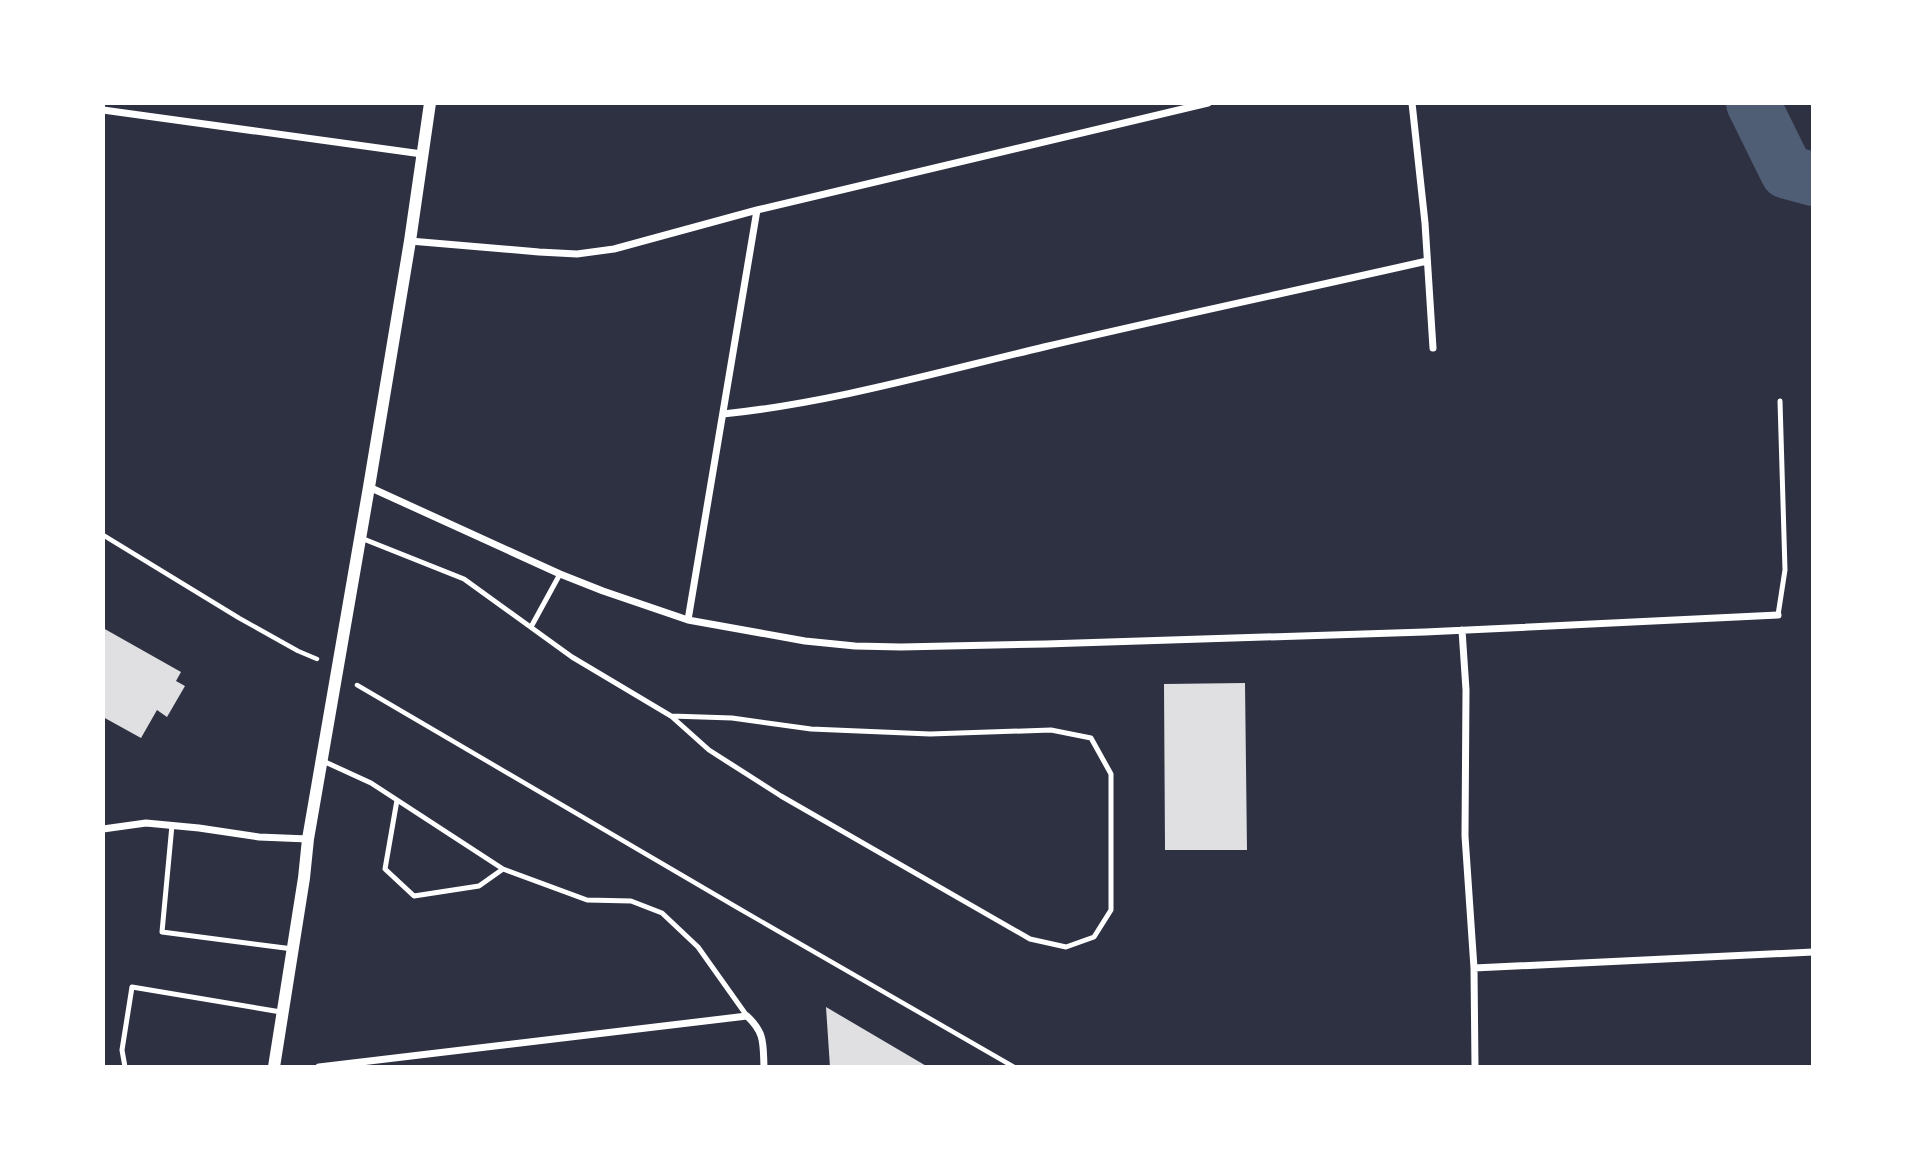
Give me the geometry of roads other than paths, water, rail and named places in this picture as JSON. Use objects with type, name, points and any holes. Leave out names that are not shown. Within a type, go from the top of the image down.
[{"type":"street","points":[[274,1067],[308,839],[361,538],[430,103]]},
{"type":"street","points":[[410,241],[577,254],[614,248],[757,210],[1208,103]]},
{"type":"street","points":[[1412,103],[1425,223],[1433,348]]},
{"type":"street","points":[[103,110],[422,154]]},
{"type":"street","points":[[688,620],[757,210]]},
{"type":"street","points":[[723,414],[772,409],[837,396],[1139,324],[1427,261]]},
{"type":"street","points":[[369,487],[603,592],[688,620],[805,641],[855,646],[901,648],[1046,644],[1462,630],[1778,615]]},
{"type":"street","points":[[1462,630],[1466,690],[1465,836],[1474,968],[1475,1067]]},
{"type":"street","points":[[103,829],[146,823],[259,837],[308,839]]},
{"type":"street","points":[[1474,968],[1813,953]]},
{"type":"street","points":[[319,1067],[747,1016],[759,1027],[764,1067]]},
{"type":"street","points":[[423,1055],[424,1067]]},
{"type":"lane","points":[[1778,615],[1785,570],[1780,401]]},
{"type":"lane","points":[[361,538],[464,579],[572,657],[671,716],[709,750],[781,796],[1030,939],[1066,947],[1094,937],[1111,910],[1111,774],[1091,738],[1051,730],[930,734],[811,729],[732,718],[671,716]]},
{"type":"lane","points":[[531,627],[560,574]]},
{"type":"lane","points":[[321,760],[371,783],[503,869],[587,900],[631,901],[662,914],[698,947],[747,1016]]},
{"type":"lane","points":[[397,800],[385,869],[414,896],[479,886],[503,869]]},
{"type":"lane","points":[[172,825],[162,932],[293,949]]},
{"type":"lane","points":[[125,1067],[122,1050],[132,987],[282,1012]]},
{"type":"water","points":[[1751,103],[1768,103],[1789,157]]},
{"type":"waterway","points":[[1753,103],[1787,172],[1813,179]]}]
